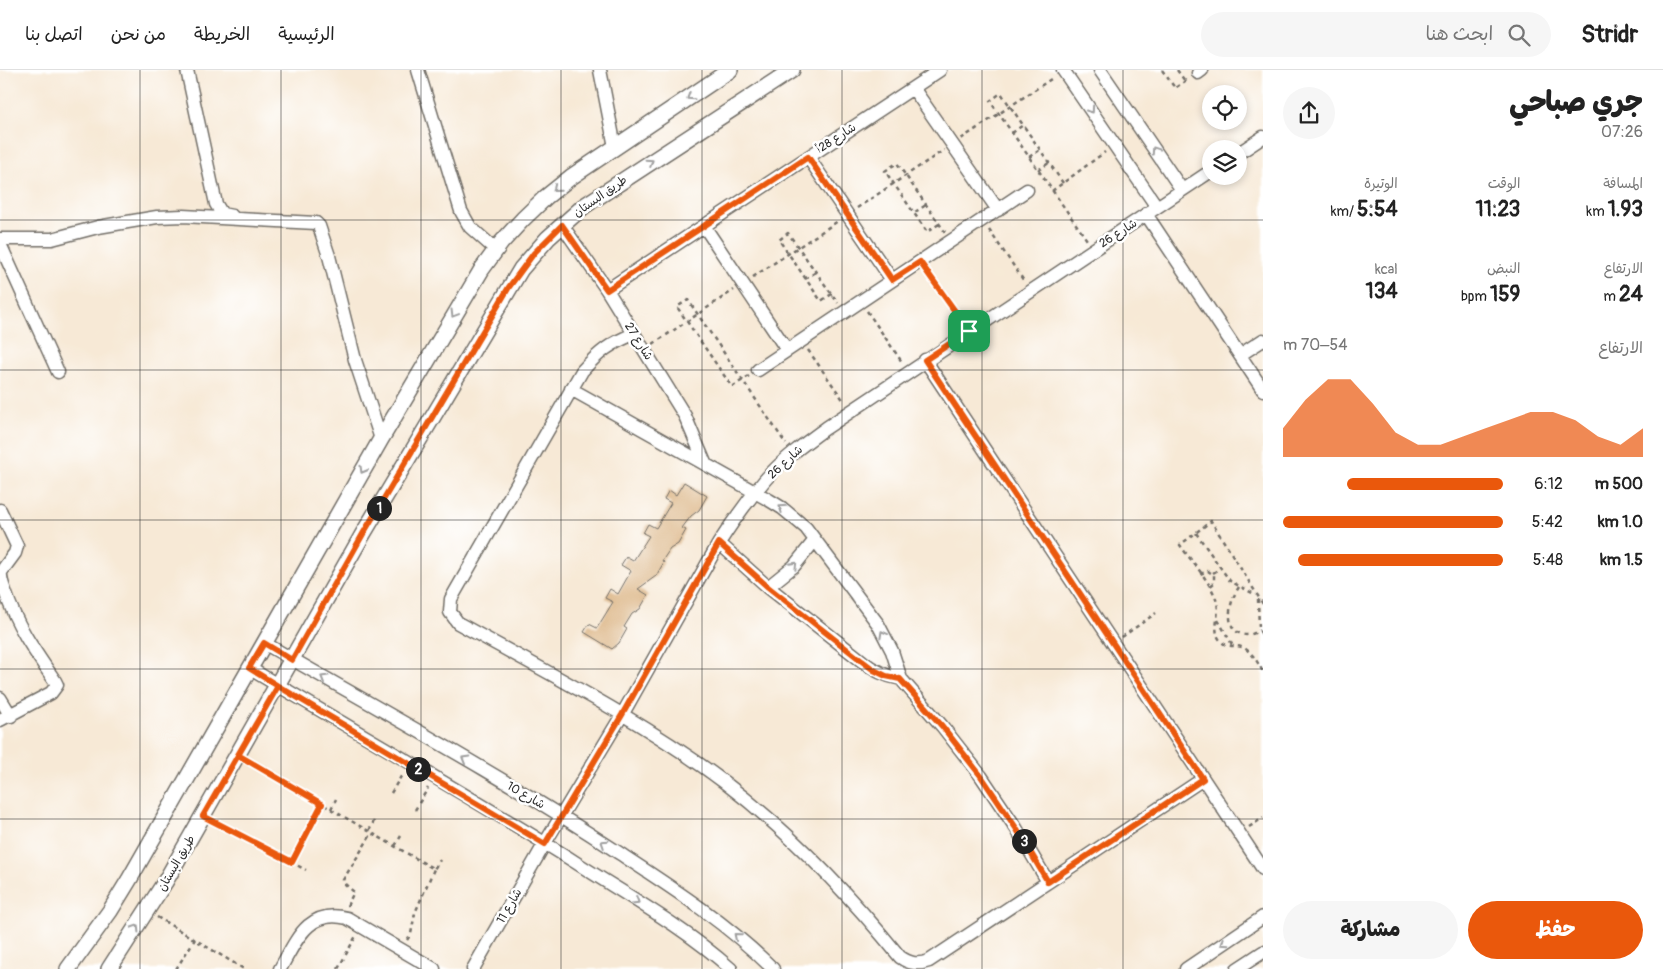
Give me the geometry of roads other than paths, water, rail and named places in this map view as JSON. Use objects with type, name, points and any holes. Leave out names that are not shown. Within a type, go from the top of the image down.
[{"type":"main road","points":[[68,969],[110,911],[129,880],[381,439],[465,296],[496,250],[522,219],[571,177],[730,70]]},
{"type":"main road","name":"طريق البستان","points":[[110,969],[203,816],[363,534],[509,287],[534,253],[584,206],[792,70]]},
{"type":"street","points":[[188,70],[218,210],[222,214],[242,218],[307,216],[312,218],[319,226],[329,256],[355,360],[381,439]]},
{"type":"street","points":[[418,70],[461,211],[470,227],[496,250]]},
{"type":"street","points":[[600,70],[615,147]]},
{"type":"street","name":"شارع 28أ","points":[[607,290],[940,70]]},
{"type":"street","points":[[1063,70],[1157,207]]},
{"type":"street","points":[[1100,70],[1182,190]]},
{"type":"street","points":[[914,88],[998,210]]},
{"type":"street","points":[[1247,148],[1263,137]]},
{"type":"street","points":[[808,157],[892,280]]},
{"type":"street","name":"شارع 26","points":[[545,844],[622,715],[719,543],[765,480],[793,453],[850,411],[1202,177]]},
{"type":"street","points":[[758,370],[1028,190]]},
{"type":"street","points":[[1146,214],[1263,390]]},
{"type":"street","points":[[0,240],[52,239],[98,227],[157,217],[316,223]]},
{"type":"street","name":"شارع 27","points":[[562,225],[607,290],[685,416],[705,463]]},
{"type":"street","points":[[704,226],[787,350]]},
{"type":"street","points":[[0,244],[58,372]]},
{"type":"street","points":[[634,334],[614,342],[597,355],[582,371],[571,389],[451,599],[450,612],[458,624],[622,715],[723,781],[763,813],[836,882],[900,956],[914,964],[922,964],[929,961],[1203,779]]},
{"type":"street","points":[[1240,355],[1263,340]]},
{"type":"street","points":[[925,360],[1263,869]]},
{"type":"street","points":[[571,389],[705,463],[794,517],[816,540],[878,624],[892,651],[900,679],[942,726],[981,776],[1016,828],[1048,882]]},
{"type":"street","points":[[0,510],[18,546],[1,573],[5,606],[57,685],[53,692],[5,718],[0,698]]},
{"type":"street","points":[[768,587],[794,566],[816,540]]},
{"type":"street","points":[[719,543],[768,587],[874,670],[886,676],[900,679]]},
{"type":"street","name":"شارع 10","points":[[264,643],[562,816],[695,904],[740,938],[773,969]]},
{"type":"street","points":[[249,668],[545,844],[660,916],[731,969]]},
{"type":"street","name":"شارع 11","points":[[473,969],[545,844]]},
{"type":"street","points":[[280,969],[297,940],[310,924],[324,916],[347,918],[434,969]]},
{"type":"street","points":[[1186,969],[1263,917]]},
{"type":"street","points":[[1237,969],[1263,952]]}]
